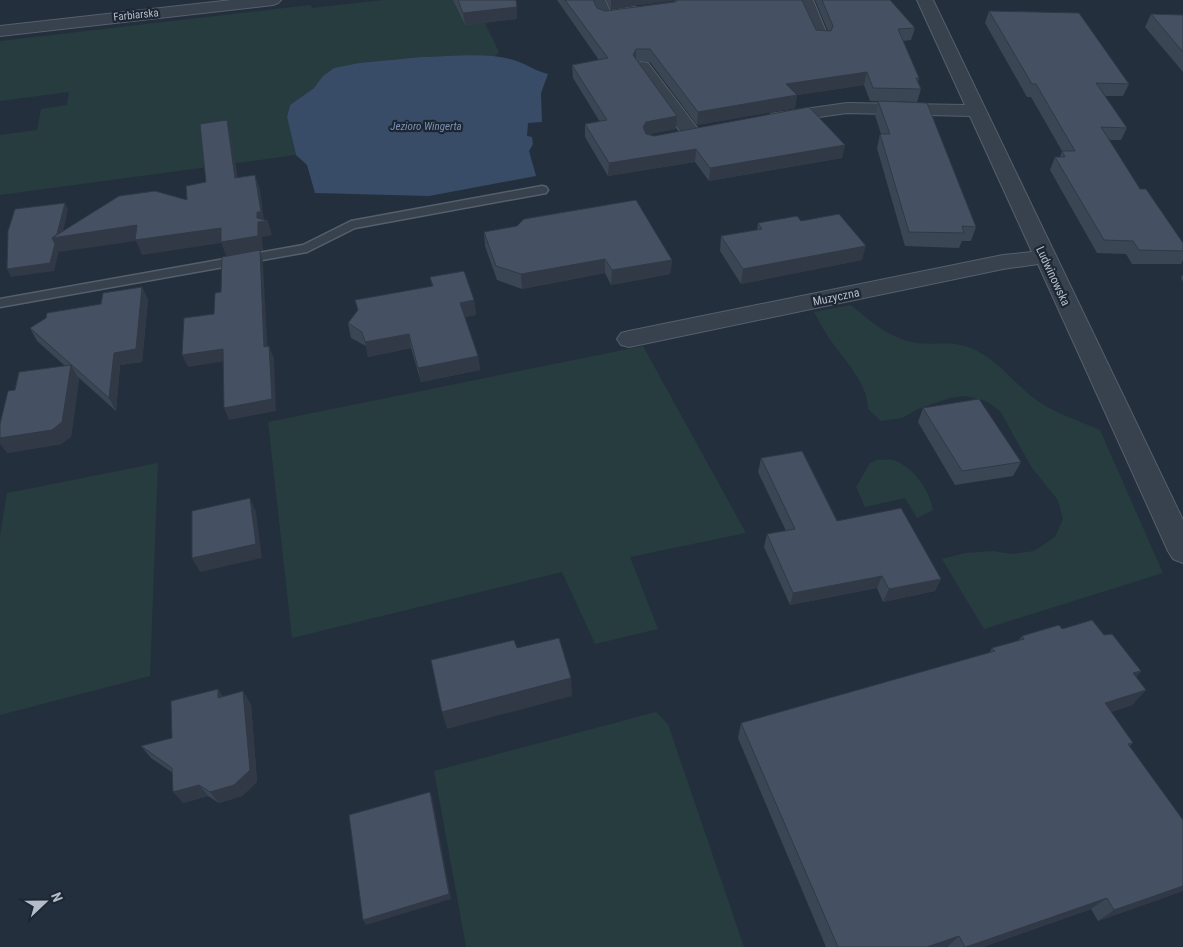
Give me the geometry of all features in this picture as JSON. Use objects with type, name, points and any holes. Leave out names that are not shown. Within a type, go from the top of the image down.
[{"type":"street","name":"Farbiarska","points":[[0,31],[273,0]]},
{"type":"street","points":[[597,0],[605,16]]},
{"type":"street","points":[[805,0],[821,39]]},
{"type":"street","name":"Ludwinowska","points":[[925,0],[1183,551]]},
{"type":"street","points":[[587,22],[605,16],[655,10]]},
{"type":"street","points":[[642,66],[691,132]]},
{"type":"street","points":[[757,122],[822,110],[847,108],[977,111]]},
{"type":"street","points":[[672,137],[710,129]]},
{"type":"street","name":"Muzyczna","points":[[629,339],[1003,262],[1044,257]]},
{"type":"lane","points":[[0,303],[307,248],[351,225],[542,190]]},
{"type":"green space","points":[[382,0],[453,0],[485,23],[499,52],[495,57],[421,57],[359,63],[334,68],[314,88],[290,105],[287,117],[296,155],[0,195],[0,135],[37,130],[41,109],[67,105],[69,92],[0,101],[0,41],[311,5],[312,8]]},
{"type":"green space","points":[[851,305],[879,327],[903,340],[962,345],[979,352],[1039,402],[1100,430],[1163,573],[984,629],[942,559],[965,553],[992,551],[1013,554],[1034,551],[1055,537],[1063,519],[1058,500],[1032,468],[1000,411],[986,401],[966,396],[950,398],[918,409],[902,418],[881,421],[868,409],[865,392],[861,383],[828,337],[814,312]]},
{"type":"green space","points":[[643,346],[746,533],[630,557],[658,629],[595,644],[562,572],[292,638],[268,422]]},
{"type":"green space","points":[[877,460],[893,460],[908,468],[924,487],[933,510],[917,518],[905,498],[865,507],[856,487],[870,463]]},
{"type":"green space","points":[[158,463],[150,676],[0,715],[0,536],[7,493]]},
{"type":"green space","points":[[656,712],[668,724],[744,947],[466,947],[434,771]]},
{"type":"water","name":"Jezioro Wingerta","points":[[478,55],[500,57],[515,60],[548,74],[541,93],[542,122],[528,123],[527,136],[532,137],[533,144],[529,151],[536,176],[429,196],[315,193],[307,165],[296,155],[287,117],[290,105],[314,88],[323,76],[334,68],[359,63],[421,57]]},
{"type":"building","points":[[458,0],[516,0],[517,7],[463,13]]},
{"type":"building","points":[[565,0],[593,0],[597,8],[605,11],[675,2],[678,0],[802,0],[816,30],[831,31],[833,26],[822,0],[890,0],[915,28],[898,29],[919,78],[916,78],[921,89],[873,88],[867,72],[786,84],[797,95],[698,112],[650,49],[636,49],[633,55],[677,116],[646,122],[643,127],[646,134],[654,136],[809,107],[845,145],[710,168],[696,149],[609,163],[585,124],[607,120],[572,65],[608,58]]},
{"type":"building","points":[[989,11],[1079,13],[1129,84],[1096,83],[1127,128],[1101,127],[1140,189],[1146,189],[1183,243],[1183,251],[1139,250],[1133,241],[1104,240],[1055,157],[1065,157],[1062,151],[1075,151],[1036,84],[1032,84]]},
{"type":"building","points":[[1151,14],[1183,15],[1183,52]]},
{"type":"building","points":[[878,101],[927,103],[976,227],[962,226],[964,233],[909,232],[880,134],[890,134]]},
{"type":"building","points":[[227,120],[235,178],[255,175],[261,212],[257,212],[257,218],[268,221],[258,222],[258,236],[221,242],[221,228],[135,240],[137,225],[52,238],[119,196],[155,191],[187,200],[186,186],[206,182],[200,124]]},
{"type":"building","points":[[636,200],[672,260],[612,270],[605,259],[521,274],[496,266],[484,232],[517,226],[524,219]]},
{"type":"building","points":[[65,203],[57,234],[52,238],[55,244],[50,263],[7,269],[8,231],[15,209]]},
{"type":"building","points":[[839,214],[866,246],[743,269],[721,236],[762,229],[758,223],[797,216],[801,221]]},
{"type":"building","points":[[260,250],[264,347],[269,346],[272,399],[224,408],[223,349],[182,355],[184,318],[214,314],[215,293],[221,292],[222,257]]},
{"type":"building","points":[[464,271],[474,300],[460,303],[478,356],[418,368],[409,334],[365,342],[362,332],[348,323],[358,310],[355,300],[433,286],[430,277]]},
{"type":"building","points":[[142,287],[136,349],[114,353],[109,398],[30,328],[46,318],[47,313],[101,304],[103,293]]},
{"type":"building","points":[[71,365],[62,422],[52,430],[0,438],[0,424],[8,391],[15,390],[19,372]]},
{"type":"building","points":[[979,399],[1021,462],[962,471],[923,408]]},
{"type":"building","points":[[802,451],[837,521],[901,508],[941,579],[889,589],[882,576],[793,593],[767,534],[795,529],[761,458]]},
{"type":"building","points":[[250,498],[256,544],[192,558],[192,511]]},
{"type":"building","points":[[1092,620],[1104,635],[1112,634],[1141,671],[1133,673],[1146,690],[1105,703],[1133,743],[1128,744],[1183,820],[1183,886],[1114,910],[1107,898],[966,947],[959,936],[927,947],[838,947],[741,723],[995,651],[992,648],[1024,639],[1022,636],[1059,625],[1062,629]]},
{"type":"building","points":[[559,638],[571,678],[442,712],[431,660],[514,640],[517,648]]},
{"type":"building","points":[[218,689],[218,698],[243,691],[250,770],[234,785],[210,792],[199,785],[173,792],[172,768],[141,746],[172,738],[171,701]]},
{"type":"building","points":[[430,792],[449,894],[363,920],[349,815]]}]
